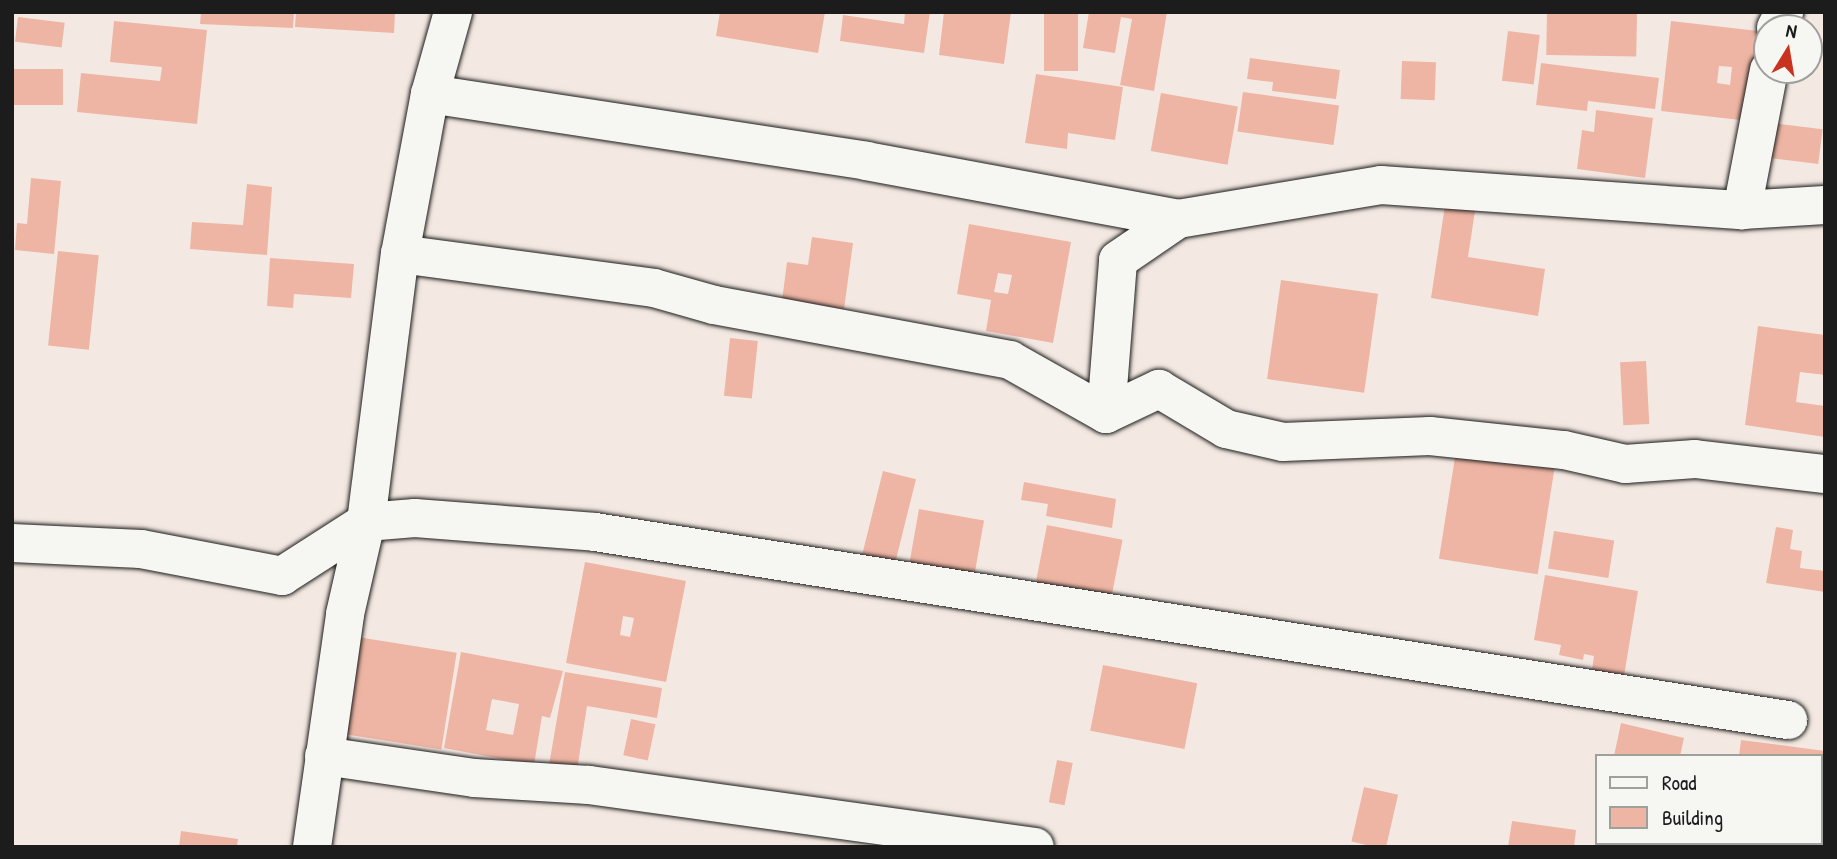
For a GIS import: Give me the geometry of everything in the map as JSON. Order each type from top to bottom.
[{"type":"street","points":[[312,847],[345,614],[366,522],[400,254],[429,94],[453,12]]},
{"type":"street","points":[[1742,210],[1766,84]]},
{"type":"street","points":[[429,94],[866,161],[1178,219],[1381,185],[1742,210],[1825,205]]},
{"type":"street","points":[[1106,414],[1118,260],[1178,219]]},
{"type":"street","points":[[400,254],[654,288],[714,305],[1010,360],[1106,414]]},
{"type":"street","points":[[1106,414],[1159,389],[1226,429],[1283,442],[1430,436],[1564,450],[1625,464],[1695,458],[1825,474]]},
{"type":"street","points":[[12,543],[141,549],[282,576],[366,522],[415,518],[596,532],[1788,720]]},
{"type":"street","points":[[324,756],[474,778],[590,785],[1035,847]]},
{"type":"building","points":[[201,12],[294,12],[293,28],[200,24]]},
{"type":"building","points":[[296,12],[395,12],[394,33],[295,27]]},
{"type":"building","points":[[720,12],[825,12],[818,53],[716,36]]},
{"type":"building","points":[[905,12],[930,12],[924,53],[840,41],[843,15],[904,24]]},
{"type":"building","points":[[944,12],[1011,12],[1004,64],[939,55]]},
{"type":"building","points":[[1044,12],[1078,12],[1078,71],[1044,71]]},
{"type":"building","points":[[1089,12],[1167,12],[1154,91],[1120,85],[1132,19],[1121,17],[1115,53],[1083,48]]},
{"type":"building","points":[[1547,12],[1637,14],[1636,57],[1546,55]]},
{"type":"building","points":[[18,17],[65,23],[62,48],[15,42]]},
{"type":"building","points":[[114,21],[207,30],[197,124],[77,112],[81,73],[160,81],[162,67],[110,62]]},
{"type":"building","points":[[1671,21],[1753,30],[1753,84],[1762,84],[1758,122],[1661,111]],"holes":[[[1719,66],[1732,67],[1730,85],[1717,83]]]},
{"type":"building","points":[[1508,31],[1540,35],[1534,85],[1502,81]]},
{"type":"building","points":[[1250,58],[1340,70],[1336,99],[1272,91],[1273,82],[1247,79]]},
{"type":"building","points":[[1402,61],[1436,62],[1435,100],[1401,99]]},
{"type":"building","points":[[1541,63],[1659,78],[1655,109],[1588,101],[1587,111],[1536,105]]},
{"type":"building","points":[[12,69],[63,69],[63,105],[12,105]]},
{"type":"building","points":[[1036,74],[1123,87],[1115,140],[1068,133],[1067,149],[1025,143]]},
{"type":"building","points":[[1243,92],[1339,105],[1333,145],[1237,132]]},
{"type":"building","points":[[1161,93],[1238,107],[1228,165],[1151,151]]},
{"type":"building","points":[[1596,110],[1653,118],[1645,178],[1577,169],[1582,130],[1594,132]]},
{"type":"building","points":[[1763,122],[1823,129],[1818,164],[1759,157]]},
{"type":"building","points":[[31,178],[61,181],[54,254],[15,250],[17,223],[27,224]]},
{"type":"building","points":[[247,184],[272,187],[267,255],[190,249],[192,222],[243,225]]},
{"type":"building","points":[[1446,199],[1476,204],[1468,257],[1545,269],[1538,316],[1431,298]]},
{"type":"building","points":[[969,224],[1071,242],[1053,343],[986,331],[991,300],[957,294]],"holes":[[[998,273],[1012,275],[1008,294],[994,292]]]},
{"type":"building","points":[[812,237],[853,243],[844,309],[782,301],[787,262],[808,265]]},
{"type":"building","points":[[58,251],[99,255],[89,350],[48,345]]},
{"type":"building","points":[[270,258],[354,264],[351,298],[294,294],[293,308],[267,306]]},
{"type":"building","points":[[1281,280],[1378,294],[1364,393],[1267,379]]},
{"type":"building","points":[[1758,326],[1825,335],[1825,375],[1800,372],[1796,402],[1825,406],[1825,437],[1745,425]]},
{"type":"building","points":[[730,338],[758,341],[752,399],[724,396]]},
{"type":"building","points":[[1646,361],[1649,424],[1623,425],[1620,362]]},
{"type":"building","points":[[1456,451],[1555,467],[1538,574],[1439,559]]},
{"type":"building","points":[[883,471],[916,479],[895,564],[862,555]]},
{"type":"building","points":[[1024,482],[1116,499],[1112,528],[1046,516],[1048,504],[1021,500]]},
{"type":"building","points":[[919,509],[984,520],[973,582],[908,570]]},
{"type":"building","points":[[1047,525],[1123,540],[1110,606],[1034,592]]},
{"type":"building","points":[[1776,527],[1793,530],[1790,549],[1802,551],[1800,568],[1825,571],[1825,592],[1766,583]]},
{"type":"building","points":[[1554,531],[1614,541],[1608,578],[1548,569]]},
{"type":"building","points":[[585,562],[686,581],[666,682],[566,663]],"holes":[[[623,616],[634,618],[630,637],[620,635]]]},
{"type":"building","points":[[1545,575],[1638,591],[1624,676],[1592,670],[1594,656],[1584,654],[1583,660],[1559,655],[1561,645],[1534,640]]},
{"type":"building","points":[[351,636],[457,653],[441,750],[336,733]]},
{"type":"building","points":[[461,652],[563,671],[550,718],[542,716],[534,765],[444,748]],"holes":[[[492,699],[519,704],[513,735],[486,730]]]},
{"type":"building","points":[[1103,665],[1197,683],[1184,749],[1090,731]]},
{"type":"building","points":[[565,672],[662,688],[657,718],[587,706],[577,770],[549,765]]},
{"type":"building","points":[[631,719],[655,724],[648,760],[623,755]]},
{"type":"building","points":[[1621,723],[1684,738],[1680,754],[1614,754]]},
{"type":"building","points":[[1741,740],[1825,751],[1825,847],[1713,845],[1823,845],[1823,754],[1739,754]]},
{"type":"building","points":[[1057,760],[1073,763],[1065,805],[1049,802]]},
{"type":"building","points":[[1364,787],[1398,795],[1386,847],[1351,842]]},
{"type":"building","points":[[1512,821],[1576,830],[1574,847],[1508,847]]},
{"type":"building","points":[[181,831],[238,839],[237,847],[179,847]]}]
